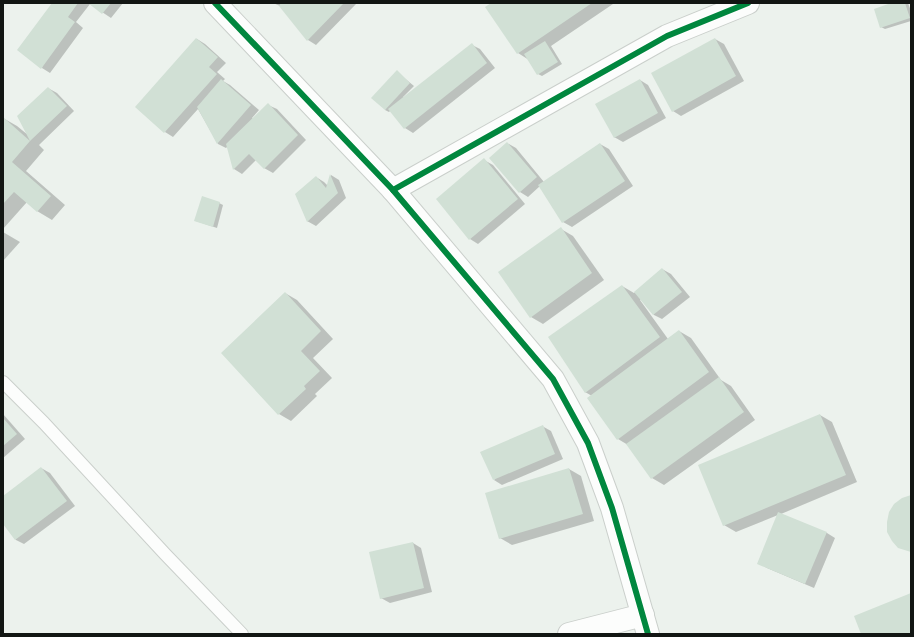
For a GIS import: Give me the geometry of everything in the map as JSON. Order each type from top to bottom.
[{"type":"street","points":[[215,3],[393,190],[553,379],[588,443],[612,508],[646,625],[569,634]]},
{"type":"street","points":[[393,190],[667,36],[748,3]]},
{"type":"lane","points":[[3,382],[44,423],[165,554],[242,634]]},
{"type":"building","points":[[52,3],[78,3],[68,17],[75,22],[41,69],[17,50]]},
{"type":"building","points":[[88,3],[111,3],[102,14]]},
{"type":"building","points":[[281,3],[344,3],[307,41],[279,6]]},
{"type":"building","points":[[491,3],[592,3],[517,54],[485,7]]},
{"type":"building","points":[[891,3],[905,3],[910,18],[880,28],[874,9]]},
{"type":"building","points":[[196,38],[218,57],[209,67],[217,74],[164,133],[135,107]]},
{"type":"building","points":[[715,38],[736,76],[672,112],[651,73]]},
{"type":"building","points":[[545,41],[558,62],[537,75],[524,54]]},
{"type":"building","points":[[472,43],[487,63],[404,129],[388,109]]},
{"type":"building","points":[[397,70],[410,83],[385,110],[371,98]]},
{"type":"building","points":[[221,79],[251,105],[217,144],[197,107]]},
{"type":"building","points":[[640,79],[658,113],[614,138],[595,104]]},
{"type":"building","points":[[48,87],[67,106],[30,141],[17,116]]},
{"type":"building","points":[[268,103],[298,135],[264,169],[249,154],[233,170],[226,144]]},
{"type":"building","points":[[3,117],[30,141],[12,162],[51,196],[37,212],[14,192],[3,204]]},
{"type":"building","points":[[507,142],[537,177],[519,193],[489,158]]},
{"type":"building","points":[[600,143],[625,181],[562,223],[538,185]]},
{"type":"building","points":[[484,158],[518,199],[469,240],[436,199]]},
{"type":"building","points":[[330,174],[338,193],[307,222],[295,194],[316,176],[326,188]]},
{"type":"building","points":[[202,196],[220,202],[213,227],[194,221]]},
{"type":"building","points":[[561,227],[592,273],[530,318],[498,272]]},
{"type":"building","points":[[662,268],[682,292],[653,315],[634,292]]},
{"type":"building","points":[[622,285],[660,337],[585,393],[548,337]]},
{"type":"building","points":[[285,292],[321,331],[301,351],[320,371],[304,386],[306,389],[278,415],[221,353]]},
{"type":"building","points":[[679,330],[709,372],[617,440],[587,398]]},
{"type":"building","points":[[719,377],[744,412],[651,479],[626,444]]},
{"type":"building","points":[[820,414],[846,475],[723,526],[698,465]]},
{"type":"building","points":[[3,418],[17,434],[3,446]]},
{"type":"building","points":[[543,425],[555,454],[493,480],[480,452]]},
{"type":"building","points":[[41,467],[67,501],[15,540],[3,524],[3,496]]},
{"type":"building","points":[[569,468],[583,514],[499,539],[485,493]]},
{"type":"building","points":[[911,495],[911,552],[898,548],[892,541],[887,532],[887,522],[889,512],[894,504],[902,498]]},
{"type":"building","points":[[778,512],[827,532],[805,584],[757,564]]},
{"type":"building","points":[[413,542],[424,588],[380,599],[369,552]]},
{"type":"building","points":[[911,593],[911,634],[861,634],[854,616]]},
{"type":"cycle path","points":[[215,3],[393,190],[553,379],[588,443],[612,508],[648,634]]},
{"type":"cycle path","points":[[393,190],[667,36],[748,3]]}]
